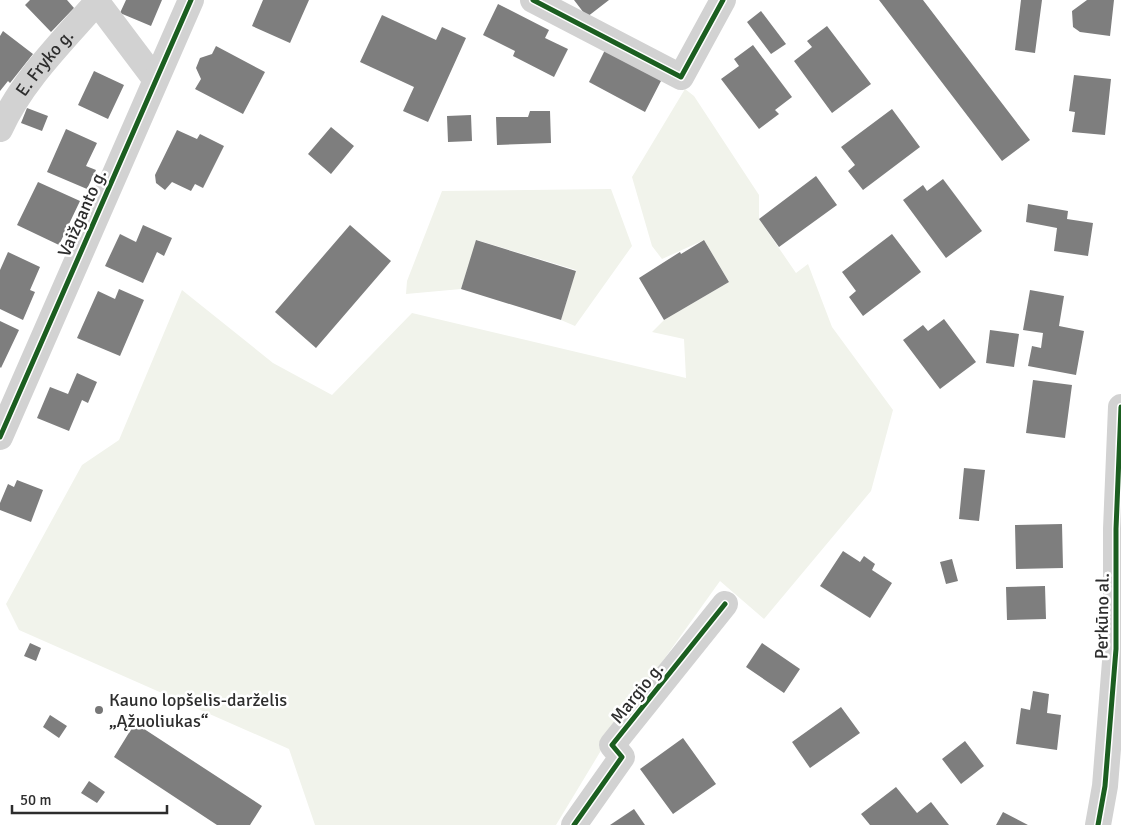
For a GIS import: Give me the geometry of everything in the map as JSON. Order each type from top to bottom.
[{"type":"street","name":"Vaižganto g.","points":[[0,437],[191,0]]},
{"type":"street","points":[[533,0],[681,77],[723,0]]},
{"type":"street","name":"E. Fryko g.","points":[[0,129],[11,106],[32,77],[97,2],[155,79]]},
{"type":"street","name":"Perkūno al.","points":[[1098,825],[1106,768],[1116,648],[1121,407]]},
{"type":"street","name":"Margio g.","points":[[574,825],[622,757],[612,745],[725,604]]},
{"type":"shaded area","points":[[685,89],[694,96],[759,195],[759,219],[796,273],[808,264],[832,327],[893,410],[871,491],[764,619],[720,581],[614,729],[556,825],[315,825],[289,749],[19,630],[6,604],[82,465],[119,440],[182,290],[273,363],[332,395],[412,313],[686,378],[684,339],[652,332],[664,320],[729,282],[704,240],[662,259],[652,246],[632,177]]},
{"type":"shaded area","points":[[611,189],[632,246],[575,326],[561,320],[576,270],[477,240],[461,289],[406,294],[407,281],[442,191]]},
{"type":"building","points":[[30,0],[67,0],[74,8],[51,32],[25,5]]},
{"type":"building","points":[[126,0],[162,0],[151,26],[120,13]]},
{"type":"building","points":[[263,0],[309,0],[290,43],[252,26]]},
{"type":"building","points":[[574,0],[609,0],[587,17]]},
{"type":"building","points":[[879,0],[923,0],[1030,140],[1002,161]]},
{"type":"building","points":[[1021,0],[1042,0],[1035,53],[1015,50]]},
{"type":"building","points":[[1087,0],[1114,0],[1110,36],[1080,32],[1073,27],[1072,11]]},
{"type":"building","points":[[498,4],[549,30],[545,38],[568,49],[554,77],[513,56],[515,51],[483,35]]},
{"type":"building","points":[[761,11],[786,44],[771,54],[747,22]]},
{"type":"building","points":[[382,15],[436,40],[442,27],[466,38],[428,122],[403,111],[414,87],[360,62]]},
{"type":"building","points":[[827,26],[871,84],[832,113],[794,61],[812,47],[807,41]]},
{"type":"building","points":[[3,31],[33,54],[10,83],[8,81],[0,91],[0,36]]},
{"type":"building","points":[[753,45],[792,97],[775,110],[779,114],[759,129],[721,79],[739,66],[734,59]]},
{"type":"building","points":[[216,46],[265,72],[243,114],[195,89],[201,79],[196,68],[200,58],[212,54]]},
{"type":"building","points":[[605,50],[662,79],[645,112],[589,82]]},
{"type":"building","points":[[94,71],[124,85],[108,119],[78,105]]},
{"type":"building","points":[[1074,75],[1111,79],[1105,135],[1072,132],[1075,112],[1069,111]]},
{"type":"building","points":[[27,108],[48,116],[42,131],[21,123]]},
{"type":"building","points":[[892,109],[920,147],[863,190],[848,171],[855,165],[841,147]]},
{"type":"building","points":[[530,111],[550,111],[551,143],[497,145],[496,117],[528,117]]},
{"type":"building","points":[[471,115],[472,141],[448,142],[447,116]]},
{"type":"building","points":[[331,127],[354,146],[331,174],[308,154]]},
{"type":"building","points":[[66,129],[97,143],[86,166],[96,170],[87,189],[47,172]]},
{"type":"building","points":[[177,130],[197,139],[200,134],[224,146],[203,188],[195,184],[191,191],[172,182],[165,190],[156,183],[155,175]]},
{"type":"building","points":[[816,176],[837,205],[779,247],[759,219]]},
{"type":"building","points":[[943,179],[982,231],[946,258],[903,200],[923,185],[927,191]]},
{"type":"building","points":[[38,182],[80,201],[59,245],[17,225]]},
{"type":"building","points":[[1028,204],[1068,211],[1067,219],[1093,223],[1088,256],[1054,251],[1057,228],[1026,222]]},
{"type":"building","points":[[143,225],[172,238],[164,256],[157,252],[143,283],[105,266],[120,234],[136,242]]},
{"type":"building","points":[[350,225],[391,261],[316,348],[275,312]]},
{"type":"building","points":[[892,234],[921,272],[863,316],[849,297],[856,291],[842,272]]},
{"type":"building","points":[[476,240],[576,271],[561,320],[461,289]]},
{"type":"building","points":[[704,240],[729,282],[664,320],[639,278],[680,252],[681,254]]},
{"type":"building","points":[[8,252],[40,267],[30,290],[35,292],[23,320],[0,309],[0,270]]},
{"type":"building","points":[[119,289],[144,300],[120,356],[77,338],[98,291],[115,299]]},
{"type":"building","points":[[1030,290],[1064,296],[1059,326],[1084,331],[1076,375],[1028,366],[1032,346],[1041,348],[1043,333],[1023,330]]},
{"type":"building","points":[[944,319],[976,362],[940,389],[903,340],[923,325],[928,331]]},
{"type":"building","points":[[0,321],[19,330],[1,368],[0,367]]},
{"type":"building","points":[[990,330],[1019,334],[1014,367],[986,363]]},
{"type":"building","points":[[77,373],[97,382],[88,403],[82,400],[69,431],[37,418],[50,387],[68,394]]},
{"type":"building","points":[[1033,380],[1072,385],[1065,438],[1026,433]]},
{"type":"building","points":[[964,468],[985,470],[979,521],[959,519]]},
{"type":"building","points":[[17,480],[43,490],[31,522],[0,510],[0,503],[8,484],[14,487]]},
{"type":"building","points":[[1062,524],[1063,568],[1016,569],[1015,525]]},
{"type":"building","points":[[843,551],[860,562],[864,556],[875,564],[872,570],[892,583],[870,618],[820,586]]},
{"type":"building","points":[[952,559],[958,581],[946,584],[940,562]]},
{"type":"building","points":[[1045,586],[1046,619],[1007,620],[1006,587]]},
{"type":"building","points":[[30,643],[41,648],[36,661],[24,656]]},
{"type":"building","points":[[762,643],[800,669],[784,693],[746,667]]},
{"type":"building","points":[[1033,691],[1049,694],[1047,713],[1061,715],[1057,750],[1016,744],[1021,708],[1030,710]]},
{"type":"building","points":[[841,707],[860,733],[810,768],[792,742]]},
{"type":"building","points":[[50,715],[67,726],[59,738],[43,727]]},
{"type":"building","points":[[135,723],[262,806],[250,825],[217,825],[114,757]]},
{"type":"building","points":[[683,738],[716,784],[673,814],[640,769]]},
{"type":"building","points":[[965,741],[984,766],[961,784],[942,759]]},
{"type":"building","points":[[89,781],[105,792],[97,803],[81,793]]},
{"type":"building","points":[[896,787],[917,813],[931,802],[949,825],[870,825],[861,814]]},
{"type":"building","points":[[634,809],[645,825],[610,825]]},
{"type":"building","points":[[1003,812],[1028,825],[996,825]]},
{"type":"cycle path","points":[[0,437],[191,0]]},
{"type":"cycle path","points":[[533,0],[681,77],[723,0]]},
{"type":"cycle path","points":[[1098,825],[1105,786],[1116,649],[1116,529],[1121,407]]},
{"type":"cycle path","points":[[574,825],[622,757],[612,745],[725,604]]},
{"type":"place","name":"Kauno lopšelis-darželis „Ąžuoliukas“","points":[[99,710]]}]
